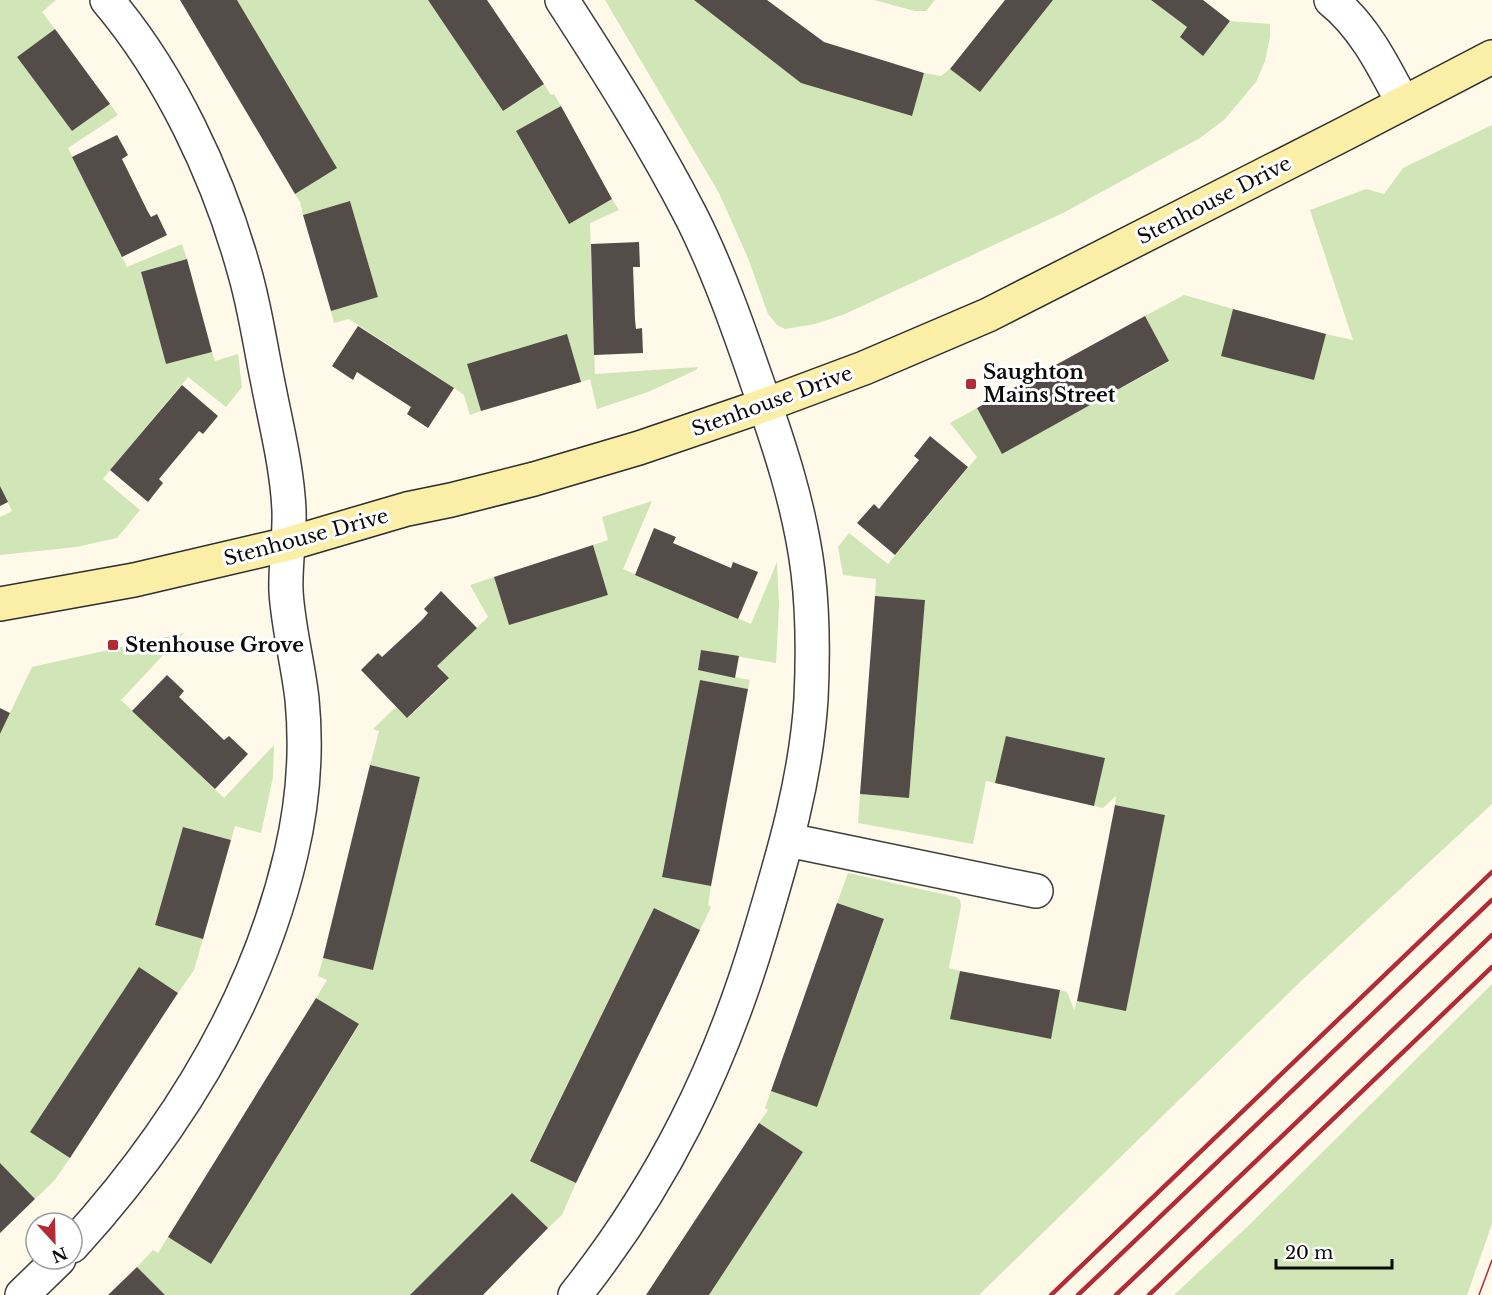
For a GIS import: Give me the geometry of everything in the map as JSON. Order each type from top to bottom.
[{"type":"street","points":[[84,1233],[111,1204],[146,1159],[209,1061],[236,1008],[257,959],[291,855],[300,809],[304,757],[302,700],[286,592],[289,513],[286,475],[255,312],[233,232],[220,195],[172,96],[142,45],[107,0]]},
{"type":"street","points":[[562,0],[628,103],[693,221],[726,300],[789,477],[808,573],[812,642],[811,701],[803,774],[788,840],[742,992],[705,1085],[663,1167],[616,1241],[575,1295]]},
{"type":"street","points":[[1331,0],[1344,10],[1377,56],[1403,103]]},
{"type":"street","name":"Stenhouse Drive","points":[[0,604],[134,580],[288,544],[407,509],[451,500],[628,451],[765,405],[864,368],[988,315],[1492,57]]},
{"type":"street","points":[[788,840],[1036,891]]},
{"type":"street","points":[[22,1295],[47,1271]]},
{"type":"green space","points":[[0,0],[56,0],[42,12],[55,29],[17,57],[72,131],[110,104],[118,115],[68,148],[127,267],[182,244],[187,259],[141,273],[166,364],[212,352],[215,361],[238,354],[242,387],[226,407],[188,377],[110,470],[103,479],[140,510],[117,538],[76,547],[0,555],[0,517],[12,511],[0,486]]},
{"type":"green space","points":[[237,0],[428,0],[503,111],[544,84],[561,106],[516,131],[568,223],[612,199],[619,210],[590,223],[595,374],[698,367],[696,370],[648,392],[597,409],[590,379],[581,382],[467,364],[481,411],[470,415],[464,395],[454,388],[349,319],[334,323],[331,311],[378,297],[350,201],[303,215],[300,202],[295,194],[337,168]]},
{"type":"green space","points":[[605,0],[694,0],[801,83],[911,116],[924,73],[941,76],[950,69],[980,92],[1053,0],[1151,0],[1187,27],[1180,37],[1203,55],[1230,21],[1270,24],[1270,37],[1265,61],[1256,82],[1225,119],[1200,138],[1063,213],[845,314],[815,324],[785,329],[777,325],[768,314],[748,258],[719,193]]},
{"type":"green space","points":[[874,0],[935,0],[926,11],[915,11]]},
{"type":"green space","points":[[1492,125],[1492,804],[1301,981],[979,1295],[709,1295],[803,1152],[759,1123],[768,1110],[765,1108],[771,1091],[817,1106],[884,920],[837,903],[848,873],[956,897],[960,900],[961,906],[949,968],[960,971],[951,1019],[1050,1039],[1060,990],[1067,992],[1074,1010],[1077,1001],[1126,1010],[1165,815],[1115,805],[1116,796],[1103,808],[1094,806],[1105,758],[1007,736],[995,783],[986,781],[973,844],[858,823],[860,794],[909,798],[925,600],[875,596],[876,579],[843,575],[838,547],[849,533],[888,564],[977,457],[950,423],[977,408],[1002,453],[1169,362],[1145,316],[1184,295],[1233,309],[1221,356],[1314,380],[1326,334],[1353,340],[1310,210],[1366,189],[1384,194],[1403,168]]},
{"type":"green space","points":[[652,501],[623,569],[751,624],[777,562],[779,605],[776,663],[701,650],[698,670],[750,680],[748,689],[700,680],[662,876],[711,886],[708,905],[711,907],[700,930],[654,908],[530,1160],[576,1183],[562,1215],[548,1228],[511,1193],[410,1295],[165,1295],[137,1267],[153,1250],[158,1253],[168,1237],[211,1264],[359,1025],[316,998],[327,980],[318,976],[323,958],[373,969],[420,777],[370,765],[379,731],[373,729],[396,707],[408,718],[449,679],[437,666],[488,617],[470,585],[494,577],[509,625],[608,595],[593,545],[608,540],[602,517]]},
{"type":"green space","points":[[184,633],[121,700],[224,798],[274,745],[273,777],[261,833],[235,826],[231,840],[183,827],[155,924],[203,939],[194,970],[178,993],[139,967],[31,1132],[70,1158],[54,1181],[35,1199],[0,1164],[0,734],[32,667]]},
{"type":"green space","points":[[1492,984],[1492,1224],[1467,1295],[1174,1295],[1247,1227]]},
{"type":"building","points":[[180,0],[237,0],[337,168],[295,194]]},
{"type":"building","points":[[428,0],[487,0],[544,84],[503,111]]},
{"type":"building","points":[[694,0],[767,0],[824,42],[924,73],[912,116],[801,83]]},
{"type":"building","points":[[1005,0],[1053,0],[980,92],[950,69]]},
{"type":"building","points":[[1151,0],[1203,0],[1230,21],[1203,56],[1180,37],[1187,27]]},
{"type":"building","points":[[55,29],[110,104],[72,131],[17,57]]},
{"type":"building","points":[[561,106],[612,199],[569,224],[516,131]]},
{"type":"building","points":[[117,135],[128,155],[122,159],[147,210],[151,217],[157,214],[167,235],[122,257],[72,157]]},
{"type":"building","points":[[350,201],[378,297],[331,311],[303,215]]},
{"type":"building","points":[[639,242],[640,267],[633,267],[636,329],[642,328],[643,353],[594,355],[591,244]]},
{"type":"building","points":[[187,259],[212,352],[166,364],[141,272]]},
{"type":"building","points":[[1233,309],[1326,334],[1314,380],[1221,356]]},
{"type":"building","points":[[1145,316],[1169,361],[1002,454],[977,408]]},
{"type":"building","points":[[358,326],[454,388],[428,428],[407,414],[411,407],[357,372],[353,380],[332,366]]},
{"type":"building","points":[[567,334],[581,382],[481,411],[467,364]]},
{"type":"building","points":[[182,385],[218,416],[203,434],[199,431],[159,479],[163,483],[148,502],[110,470]]},
{"type":"building","points":[[930,436],[968,467],[895,555],[857,523],[874,504],[879,509],[919,460],[914,456]]},
{"type":"building","points":[[0,486],[8,502],[0,506]]},
{"type":"building","points":[[654,528],[676,537],[673,543],[731,568],[733,562],[758,572],[738,619],[635,575]]},
{"type":"building","points":[[593,545],[608,595],[509,625],[494,577]]},
{"type":"building","points":[[441,591],[477,628],[437,666],[449,678],[407,718],[361,670],[378,653],[382,657],[422,620],[428,613],[424,609]]},
{"type":"building","points":[[875,596],[925,600],[909,798],[860,794]]},
{"type":"building","points":[[701,650],[739,656],[735,678],[698,670]]},
{"type":"building","points":[[167,675],[184,691],[179,697],[224,740],[229,736],[248,754],[215,789],[132,711]]},
{"type":"building","points":[[700,680],[748,689],[711,886],[662,877]]},
{"type":"building","points":[[0,708],[10,713],[0,734]]},
{"type":"building","points":[[1006,736],[1105,758],[1094,806],[995,783]]},
{"type":"building","points":[[370,765],[420,777],[373,970],[323,958]]},
{"type":"building","points":[[1115,805],[1165,815],[1126,1011],[1077,1001]]},
{"type":"building","points":[[183,827],[231,840],[203,939],[155,925]]},
{"type":"building","points":[[837,903],[884,919],[817,1107],[771,1091]]},
{"type":"building","points":[[654,908],[700,930],[576,1183],[530,1161]]},
{"type":"building","points":[[139,967],[178,993],[70,1158],[30,1132]]},
{"type":"building","points":[[960,971],[1060,990],[1051,1039],[950,1019]]},
{"type":"building","points":[[316,998],[359,1024],[211,1264],[168,1237]]},
{"type":"building","points":[[759,1123],[803,1152],[709,1295],[646,1295]]},
{"type":"building","points":[[0,1163],[35,1199],[0,1233]]},
{"type":"building","points":[[512,1193],[548,1228],[483,1295],[410,1295]]},
{"type":"building","points":[[137,1267],[165,1295],[108,1295]]},
{"type":"tram line","points":[[1479,1295],[1492,1260]]},
{"type":"railway","points":[[1051,1295],[1492,872]]},
{"type":"railway","points":[[1078,1295],[1492,900]]},
{"type":"railway","points":[[1116,1295],[1492,935]]},
{"type":"railway","points":[[1149,1295],[1492,967]]},
{"type":"place","name":"Saughton Mains Street","points":[[971,384]]},
{"type":"place","name":"Stenhouse Grove","points":[[113,645]]}]
